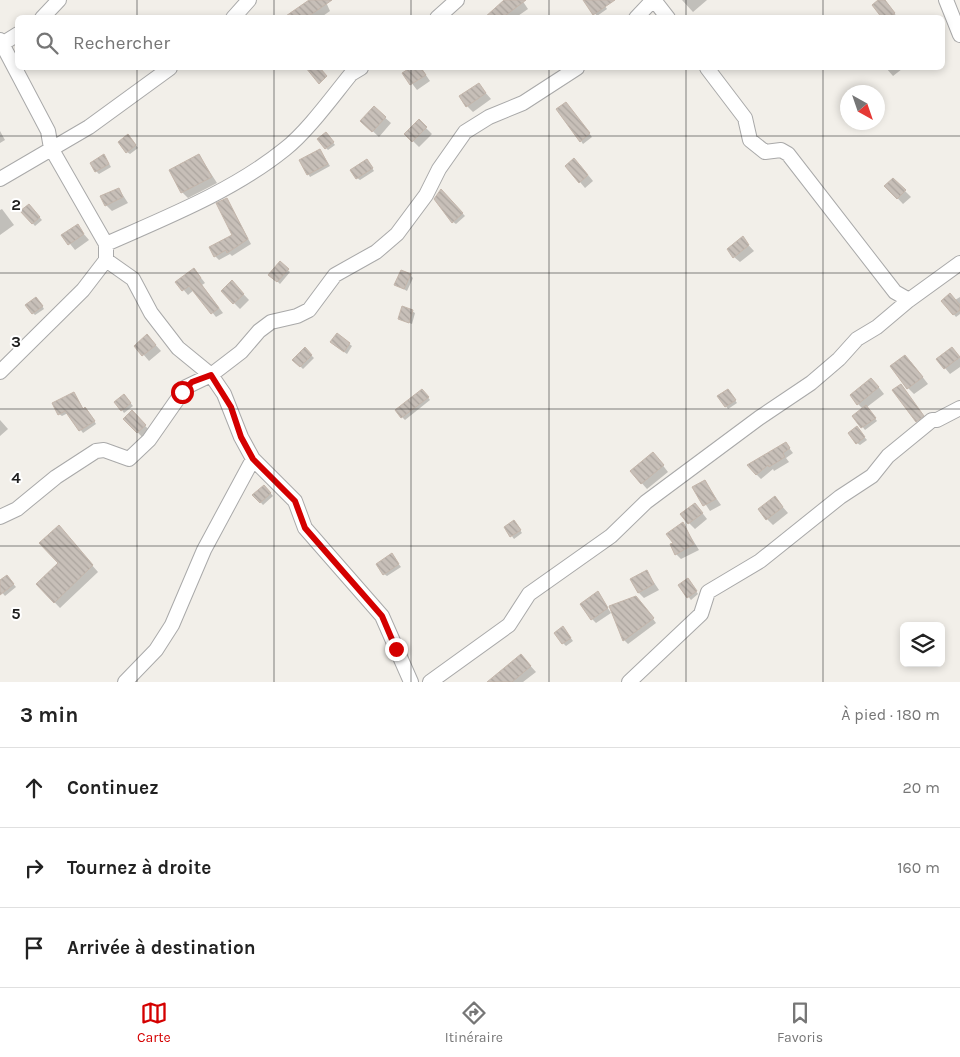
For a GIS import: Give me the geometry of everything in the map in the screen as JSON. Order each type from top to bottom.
[{"type":"street","points":[[45,15],[58,0]]},
{"type":"street","points":[[235,15],[249,0]]},
{"type":"street","points":[[440,15],[457,0]]},
{"type":"street","points":[[639,15],[653,0],[666,15]]},
{"type":"street","points":[[946,0],[960,35]]},
{"type":"street","points":[[15,35],[1,42],[15,69]]},
{"type":"street","points":[[0,372],[83,290],[106,260],[106,244],[50,148],[48,131],[16,70]]},
{"type":"street","points":[[0,180],[50,148],[89,127],[167,70]]},
{"type":"street","points":[[106,244],[182,210],[236,182],[286,149],[351,74],[358,70]]},
{"type":"street","points":[[0,517],[17,509],[56,476],[96,451],[104,450],[129,458],[133,457],[149,440],[186,387],[211,375],[248,346],[258,331],[271,322],[297,316],[309,310],[335,275],[376,252],[397,234],[426,195],[440,169],[465,132],[488,118],[522,103],[574,70]]},
{"type":"street","points":[[709,70],[746,118],[750,140],[765,152],[781,150],[788,154],[896,292],[909,300]]},
{"type":"street","points":[[106,260],[132,279],[151,313],[178,348],[211,375],[231,407],[241,437],[253,459],[295,501],[305,528],[382,616],[411,682]]},
{"type":"street","points":[[430,682],[509,625],[529,594],[611,536],[646,502],[759,418],[811,383],[839,360],[857,340],[877,327],[909,300],[960,263]]},
{"type":"street","points":[[629,682],[701,614],[708,592],[760,561],[840,497],[872,476],[888,456],[932,420],[937,420],[960,408]]},
{"type":"street","points":[[125,682],[137,667],[156,650],[172,625],[204,550],[253,459]]},
{"type":"building","points":[[309,0],[332,0],[310,15],[287,15]]},
{"type":"building","points":[[504,0],[526,0],[506,15],[487,15]]},
{"type":"building","points":[[583,0],[615,0],[593,15]]},
{"type":"building","points":[[878,0],[885,0],[895,13],[893,15],[880,15],[872,5]]},
{"type":"building","points":[[308,70],[322,70],[327,76],[319,84]]},
{"type":"building","points":[[407,70],[422,70],[426,75],[410,85],[402,73]]},
{"type":"building","points":[[479,83],[486,93],[466,107],[459,96]]},
{"type":"building","points":[[566,102],[590,133],[580,142],[556,109]]},
{"type":"building","points":[[374,106],[386,117],[372,132],[360,121]]},
{"type":"building","points":[[419,119],[427,127],[412,142],[404,134]]},
{"type":"building","points":[[326,132],[334,142],[325,149],[317,139]]},
{"type":"building","points":[[128,134],[136,145],[126,153],[118,142]]},
{"type":"building","points":[[320,149],[328,164],[307,175],[299,160]]},
{"type":"building","points":[[104,154],[109,164],[95,172],[90,163]]},
{"type":"building","points":[[199,154],[212,177],[181,193],[169,170]]},
{"type":"building","points":[[574,158],[588,175],[579,183],[565,166]]},
{"type":"building","points":[[367,159],[373,168],[356,179],[350,170]]},
{"type":"building","points":[[893,178],[906,190],[897,199],[884,186]]},
{"type":"building","points":[[119,188],[123,197],[105,206],[100,196]]},
{"type":"building","points":[[441,189],[463,213],[452,223],[434,199]]},
{"type":"building","points":[[227,198],[248,239],[227,253],[226,250],[214,257],[209,247],[232,235],[216,203]]},
{"type":"building","points":[[29,204],[40,217],[32,224],[20,211]]},
{"type":"building","points":[[78,224],[84,234],[68,245],[61,235]]},
{"type":"building","points":[[743,236],[749,245],[733,258],[727,249]]},
{"type":"building","points":[[280,261],[289,269],[277,282],[268,275]]},
{"type":"building","points":[[194,268],[201,278],[198,280],[219,308],[211,314],[189,286],[182,291],[175,282]]},
{"type":"building","points":[[401,270],[411,274],[404,289],[394,285]]},
{"type":"building","points":[[232,280],[244,294],[233,304],[221,291]]},
{"type":"building","points":[[950,293],[960,305],[960,310],[953,315],[941,301]]},
{"type":"building","points":[[36,297],[43,306],[32,314],[25,305]]},
{"type":"building","points":[[402,306],[413,310],[409,323],[398,319]]},
{"type":"building","points":[[337,333],[350,343],[344,352],[330,342]]},
{"type":"building","points":[[147,334],[156,345],[142,356],[134,346]]},
{"type":"building","points":[[305,347],[312,355],[300,367],[292,360]]},
{"type":"building","points":[[952,347],[960,357],[944,369],[936,359]]},
{"type":"building","points":[[905,355],[923,377],[907,389],[890,366]]},
{"type":"building","points":[[871,378],[879,387],[857,405],[850,395]]},
{"type":"building","points":[[901,384],[924,416],[916,422],[892,390]]},
{"type":"building","points":[[422,389],[429,397],[401,418],[395,410]]},
{"type":"building","points":[[728,389],[736,400],[725,407],[717,396]]},
{"type":"building","points":[[74,392],[83,409],[85,407],[95,421],[79,431],[65,411],[58,415],[52,403]]},
{"type":"building","points":[[124,394],[131,403],[121,411],[114,402]]},
{"type":"building","points":[[866,405],[876,418],[861,428],[852,416]]},
{"type":"building","points":[[132,410],[146,425],[137,433],[123,419]]},
{"type":"building","points":[[857,426],[865,437],[856,444],[848,433]]},
{"type":"building","points":[[786,442],[790,448],[783,453],[785,457],[769,467],[768,465],[756,475],[747,465]]},
{"type":"building","points":[[653,452],[664,465],[641,484],[630,471]]},
{"type":"building","points":[[705,480],[716,499],[703,506],[692,487]]},
{"type":"building","points":[[264,485],[271,493],[260,503],[252,495]]},
{"type":"building","points":[[775,496],[783,507],[766,520],[758,509]]},
{"type":"building","points":[[695,503],[703,513],[688,524],[680,514]]},
{"type":"building","points":[[514,520],[521,530],[510,537],[504,527]]},
{"type":"building","points":[[683,522],[694,544],[675,555],[670,544],[673,543],[666,534]]},
{"type":"building","points":[[59,525],[93,565],[54,603],[36,584],[58,563],[39,543]]},
{"type":"building","points":[[392,553],[399,564],[383,575],[376,564]]},
{"type":"building","points":[[647,570],[654,584],[638,593],[630,579]]},
{"type":"building","points":[[7,575],[14,584],[0,595],[0,580]]},
{"type":"building","points":[[688,578],[697,591],[687,598],[678,585]]},
{"type":"building","points":[[598,591],[608,608],[591,620],[580,604]]},
{"type":"building","points":[[636,596],[654,618],[623,641],[609,606]]},
{"type":"building","points":[[563,626],[571,638],[562,644],[554,633]]},
{"type":"building","points":[[521,654],[531,666],[512,682],[487,682]]},
{"type":"route","points":[[182,392],[192,382],[211,375],[231,407],[241,437],[253,459],[295,501],[305,528],[382,616],[396,649]]}]
